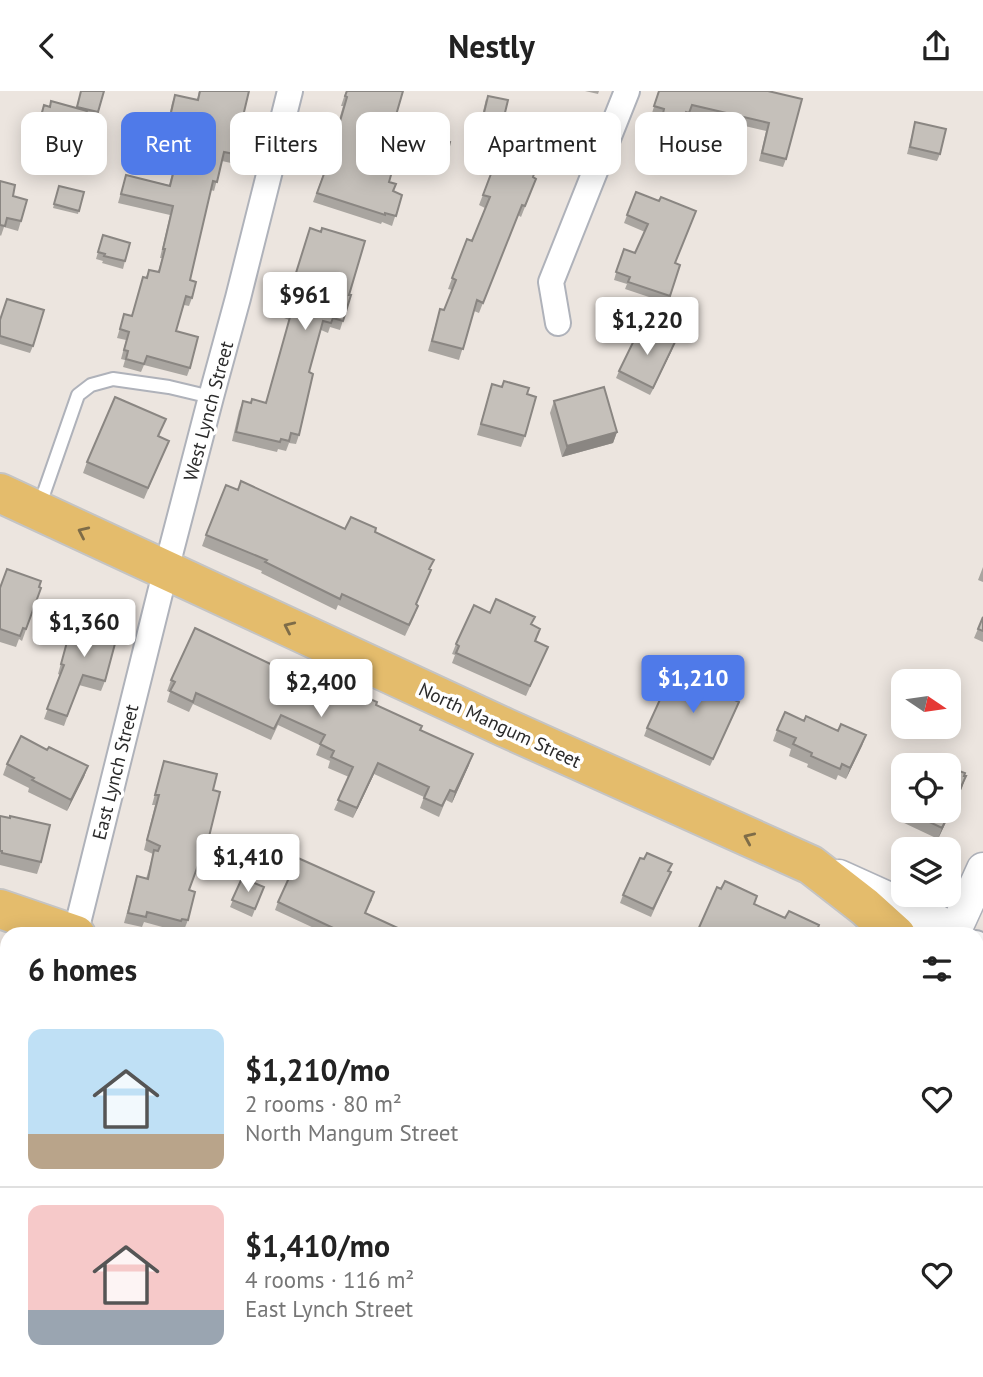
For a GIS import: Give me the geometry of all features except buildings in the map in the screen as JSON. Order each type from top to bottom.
[{"type":"main road","name":"North Mangum Street","points":[[0,493],[506,728],[811,865],[887,927]]},
{"type":"main road","points":[[0,909],[54,927]]},
{"type":"street","name":"West Lynch Street","points":[[166,569],[290,91]]},
{"type":"street","points":[[558,323],[551,282],[627,91]]},
{"type":"street","name":"East Lynch Street","points":[[77,927],[166,569]]},
{"type":"street","name":"North Mangum Street","points":[[811,865],[849,879],[946,927]]},
{"type":"street","points":[[964,927],[983,869]]},
{"type":"lane","points":[[38,510],[78,395],[91,385],[113,379],[169,387],[211,397]]}]
